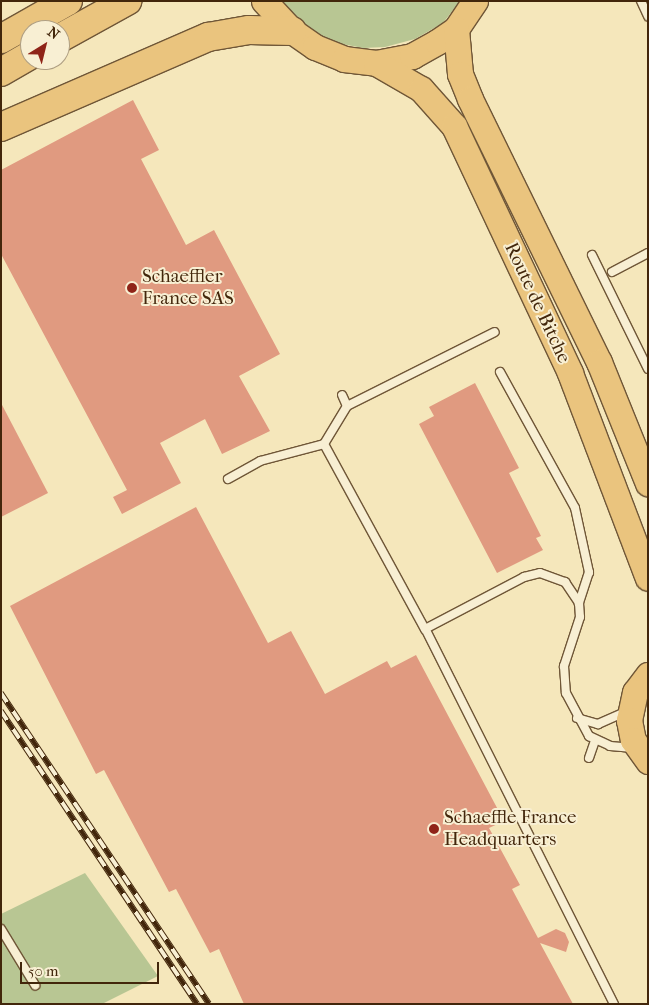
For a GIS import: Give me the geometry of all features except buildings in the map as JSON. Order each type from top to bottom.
[{"type":"highway","points":[[1,38],[68,1]]},
{"type":"highway","points":[[70,32],[127,1]]},
{"type":"highway","points":[[1,127],[208,37],[249,30],[292,31]]},
{"type":"highway","points":[[1,72],[20,60]]},
{"type":"main road","points":[[264,1],[292,31],[316,47],[344,59],[376,63],[412,56],[456,29],[474,1]]},
{"type":"main road","name":"Route de Bitche","points":[[456,29],[460,74],[470,99],[599,362],[648,482]]},
{"type":"main road","name":"Route de Bitche","points":[[376,63],[421,89],[454,126],[570,373],[648,578]]},
{"type":"main road","points":[[643,755],[630,730],[629,710],[635,692],[648,675]]},
{"type":"lane","points":[[640,1],[648,16]]},
{"type":"lane","points":[[612,272],[648,253]]},
{"type":"lane","points":[[592,255],[648,369]]},
{"type":"lane","points":[[228,479],[260,461],[324,444],[347,406],[495,332]]},
{"type":"lane","points":[[500,372],[575,508],[589,572],[578,603]]},
{"type":"lane","points":[[342,395],[347,406]]},
{"type":"lane","points":[[324,444],[425,629],[614,1004]]},
{"type":"lane","points":[[425,629],[524,577],[540,573],[565,582],[578,603],[580,617],[564,677],[577,718],[595,741],[643,755]]},
{"type":"lane","points":[[577,718],[598,724],[629,710]]},
{"type":"lane","points":[[589,758],[595,741]]},
{"type":"lane","points":[[1,929],[35,985]]},
{"type":"green space","points":[[281,1],[460,1],[443,23],[415,39],[385,47],[363,48],[332,42],[311,30]]},
{"type":"green space","points":[[85,873],[158,976],[102,1004],[1,1004],[1,914]]},
{"type":"railway","points":[[1,693],[209,1004]]},
{"type":"railway","points":[[1,711],[197,1004]]},
{"type":"place","name":"Schaeffler France SAS","points":[[132,288]]},
{"type":"place","name":"Schaeffle France Headquarters","points":[[434,829]]}]
